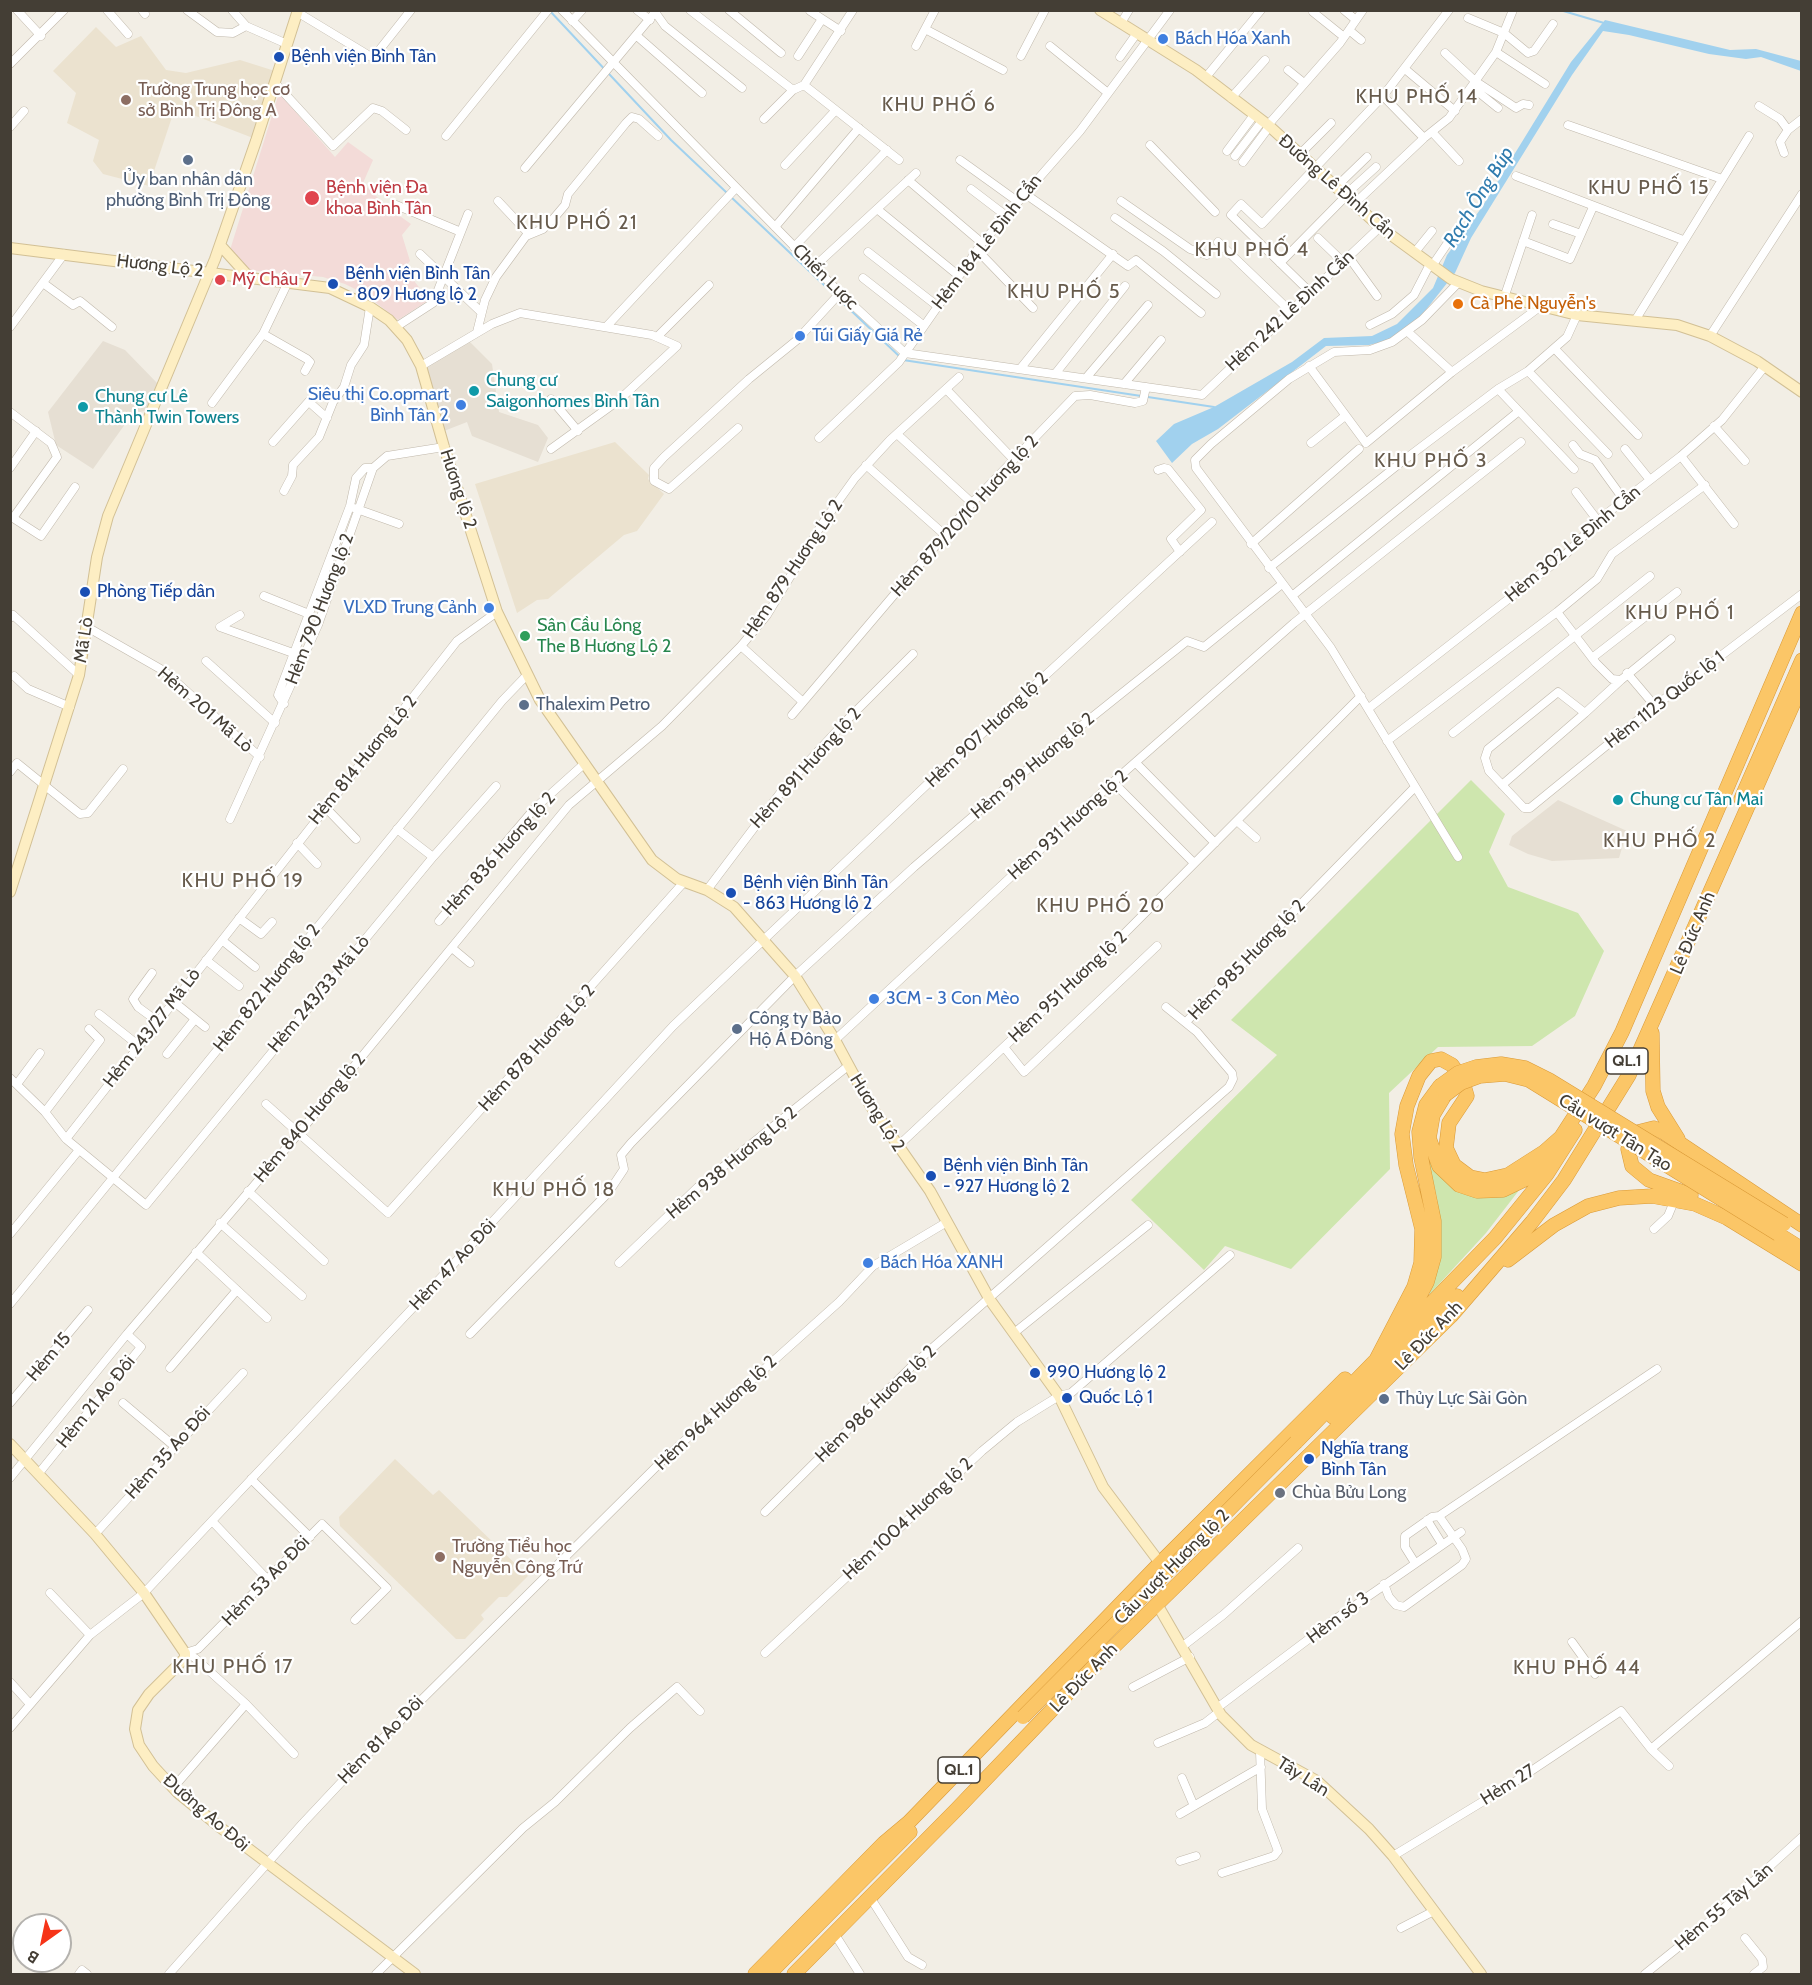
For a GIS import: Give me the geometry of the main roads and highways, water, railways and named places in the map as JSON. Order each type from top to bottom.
[{"type":"highway","name":"Lê Đức Anh","points":[[755,1974],[884,1843],[918,1812],[1160,1563],[1348,1376],[1373,1364],[1409,1297],[1421,1263],[1422,1229],[1406,1165],[1402,1127],[1413,1089],[1431,1061],[1441,1059],[1452,1065],[1467,1091],[1465,1102],[1449,1123],[1445,1135],[1446,1148],[1454,1165],[1464,1174],[1477,1179],[1492,1180],[1508,1175],[1544,1152],[1561,1137],[1625,1033],[1802,613]]},
{"type":"highway","name":"Lê Đức Anh","points":[[1349,1395],[1373,1364],[1495,1238],[1531,1195],[1564,1149],[1598,1093],[1802,634]]},
{"type":"highway","name":"Lê Đức Anh","points":[[769,1974],[945,1810],[1137,1624],[1464,1292],[1528,1216],[1561,1173],[1622,1070],[1651,1012],[1802,660]]},
{"type":"highway","name":"Lê Đức Anh","points":[[1297,1447],[1349,1395],[1488,1273],[1564,1180],[1629,1075],[1802,684]]},
{"type":"highway","points":[[1652,1027],[1653,1091],[1658,1107],[1681,1143]]},
{"type":"highway","points":[[1398,1337],[1423,1291],[1434,1257],[1434,1221],[1421,1157],[1419,1132],[1426,1105],[1458,1073],[1476,1067],[1501,1064],[1525,1068],[1549,1080],[1781,1229],[1802,1249]]},
{"type":"highway","points":[[1443,1090],[1430,1122],[1430,1144],[1443,1172],[1465,1188],[1487,1192],[1511,1187],[1564,1149]]},
{"type":"highway","points":[[1802,1225],[1681,1143],[1654,1128],[1643,1129],[1632,1139],[1628,1149],[1628,1158],[1632,1166],[1642,1175],[1694,1196],[1802,1264]]},
{"type":"highway","points":[[1465,1188],[1492,1185],[1508,1175]]},
{"type":"highway","points":[[1464,1292],[1554,1225],[1588,1206],[1636,1196],[1670,1198],[1695,1204],[1727,1218]]},
{"type":"highway","points":[[1781,1229],[1802,1235]]},
{"type":"highway","name":"Cầu vượt Hương lộ 2","points":[[1026,1720],[1297,1447]]},
{"type":"highway","points":[[1184,1539],[1180,1551],[1181,1556],[1190,1563],[1200,1560]]},
{"type":"highway","points":[[1157,1604],[1160,1563]]},
{"type":"highway","points":[[1120,1604],[1129,1603],[1136,1608],[1139,1616],[1137,1624]]},
{"type":"highway","name":"Lê Đức Anh","points":[[794,1974],[870,1897],[1026,1720]]},
{"type":"highway","name":"Lê Đức Anh","points":[[784,1974],[888,1874],[945,1810]]},
{"type":"main road","name":"Đường Lê Đình Cẩn","points":[[1100,10],[1206,77],[1300,154],[1347,200],[1380,227],[1455,281],[1504,298],[1578,315],[1605,320],[1636,320],[1677,325],[1710,336],[1765,366],[1802,392]]},
{"type":"main road","name":"Mã Lò","points":[[10,892],[79,675],[97,558],[108,516],[210,272],[298,11]]},
{"type":"main road","points":[[220,245],[249,277]]},
{"type":"main road","name":"Hương Lộ 2","points":[[10,248],[330,288],[370,307],[396,327],[407,340],[422,366]]},
{"type":"main road","name":"Hương lộ 2","points":[[422,366],[444,447],[497,612]]},
{"type":"main road","name":"Hương Lộ 2","points":[[497,612],[526,676],[652,860],[664,871],[684,882],[707,890],[734,907],[795,976],[836,1040],[848,1066],[947,1222],[990,1300],[1059,1396],[1103,1487],[1160,1563]]},
{"type":"main road","name":"Đường Ao Đôi","points":[[10,1444],[95,1534],[144,1593],[185,1653],[185,1659],[149,1694],[138,1710],[135,1729],[139,1745],[173,1788],[267,1863],[415,1974]]},
{"type":"main road","name":"Tây Lân","points":[[1157,1604],[1190,1657],[1218,1710],[1241,1736],[1260,1751],[1317,1781],[1393,1856],[1432,1912],[1480,1974]]},
{"type":"water","name":"Rạch Ông Búp","points":[[1605,20],[1730,50],[1756,49],[1801,61],[1801,71],[1761,57],[1746,59],[1709,54],[1603,31],[1572,75],[1471,238],[1455,273],[1414,325],[1394,339],[1369,345],[1326,346],[1218,429],[1192,444],[1172,463],[1156,441],[1174,424],[1214,407],[1292,362],[1324,338],[1372,336],[1397,324],[1433,288],[1447,255],[1482,207],[1571,62]]},
{"type":"waterway","points":[[549,10],[671,140],[727,193]]},
{"type":"waterway","points":[[1560,10],[1604,23]]},
{"type":"waterway","points":[[731,197],[899,356]]},
{"type":"waterway","points":[[903,360],[1214,407]]},
{"type":"place","name":"Bách Hóa Xanh","points":[[1163,39]]},
{"type":"place","name":"Bệnh viện Bình Tân","points":[[279,57]]},
{"type":"place","name":"Trường Trung học cơ sở Bình Trị Đông A","points":[[126,100]]},
{"type":"place","name":"Ủy ban nhân dân phường Bình Trị Đông","points":[[188,160]]},
{"type":"place","name":"Bệnh viện Đa khoa Bình Tân","points":[[312,198]]},
{"type":"place","name":"Mỹ Châu 7","points":[[220,280]]},
{"type":"place","name":"Bệnh viện Bình Tân - 809 Hương lộ 2","points":[[333,284]]},
{"type":"place","name":"Cà Phê Nguyễn's","points":[[1458,304]]},
{"type":"place","name":"Túi Giấy Giá Rẻ","points":[[800,336]]},
{"type":"place","name":"Chung cư Saigonhomes Bình Tân","points":[[474,391]]},
{"type":"place","name":"Siêu thị Co.opmart Bình Tân 2","points":[[461,405]]},
{"type":"place","name":"Chung cư Lê Thành Twin Towers","points":[[83,407]]},
{"type":"place","name":"Phòng Tiếp dân","points":[[85,592]]},
{"type":"place","name":"VLXD Trung Cảnh","points":[[489,608]]},
{"type":"place","name":"Sân Cầu Lông The B Hương Lộ 2","points":[[525,636]]},
{"type":"place","name":"Thalexim Petro","points":[[524,705]]},
{"type":"place","name":"Chung cư Tân Mai","points":[[1618,800]]},
{"type":"place","name":"Bệnh viện Bình Tân - 863 Hương lộ 2","points":[[731,893]]},
{"type":"place","name":"3CM - 3 Con Mèo","points":[[874,999]]},
{"type":"place","name":"Công ty Bảo Hộ Á Đông","points":[[737,1029]]},
{"type":"place","name":"Bệnh viện Bình Tân - 927 Hương lộ 2","points":[[931,1176]]},
{"type":"place","name":"Bách Hóa XANH","points":[[868,1263]]},
{"type":"place","name":"990 Hương lộ 2","points":[[1035,1373]]},
{"type":"place","name":"Quốc Lộ 1","points":[[1067,1398]]},
{"type":"place","name":"Thủy Lực Sài Gòn","points":[[1384,1399]]},
{"type":"place","name":"Nghĩa trang Bình Tân","points":[[1309,1459]]},
{"type":"place","name":"Chùa Bửu Long","points":[[1280,1493]]},
{"type":"place","name":"Trường Tiểu học Nguyễn Công Trứ","points":[[440,1557]]},
{"type":"district","name":"KHU PHỐ 14","points":[[1417,97]]},
{"type":"district","name":"KHU PHỐ 6","points":[[939,105]]},
{"type":"district","name":"KHU PHỐ 15","points":[[1649,188]]},
{"type":"district","name":"KHU PHỐ 21","points":[[577,223]]},
{"type":"district","name":"KHU PHỐ 4","points":[[1252,250]]},
{"type":"district","name":"KHU PHỐ 5","points":[[1064,292]]},
{"type":"district","name":"KHU PHỐ 3","points":[[1431,461]]},
{"type":"district","name":"KHU PHỐ 1","points":[[1680,613]]},
{"type":"district","name":"KHU PHỐ 2","points":[[1660,841]]},
{"type":"district","name":"KHU PHỐ 19","points":[[243,881]]},
{"type":"district","name":"KHU PHỐ 20","points":[[1101,906]]},
{"type":"district","name":"KHU PHỐ 18","points":[[554,1190]]},
{"type":"district","name":"KHU PHỐ 17","points":[[233,1667]]},
{"type":"district","name":"KHU PHỐ 44","points":[[1577,1668]]}]
